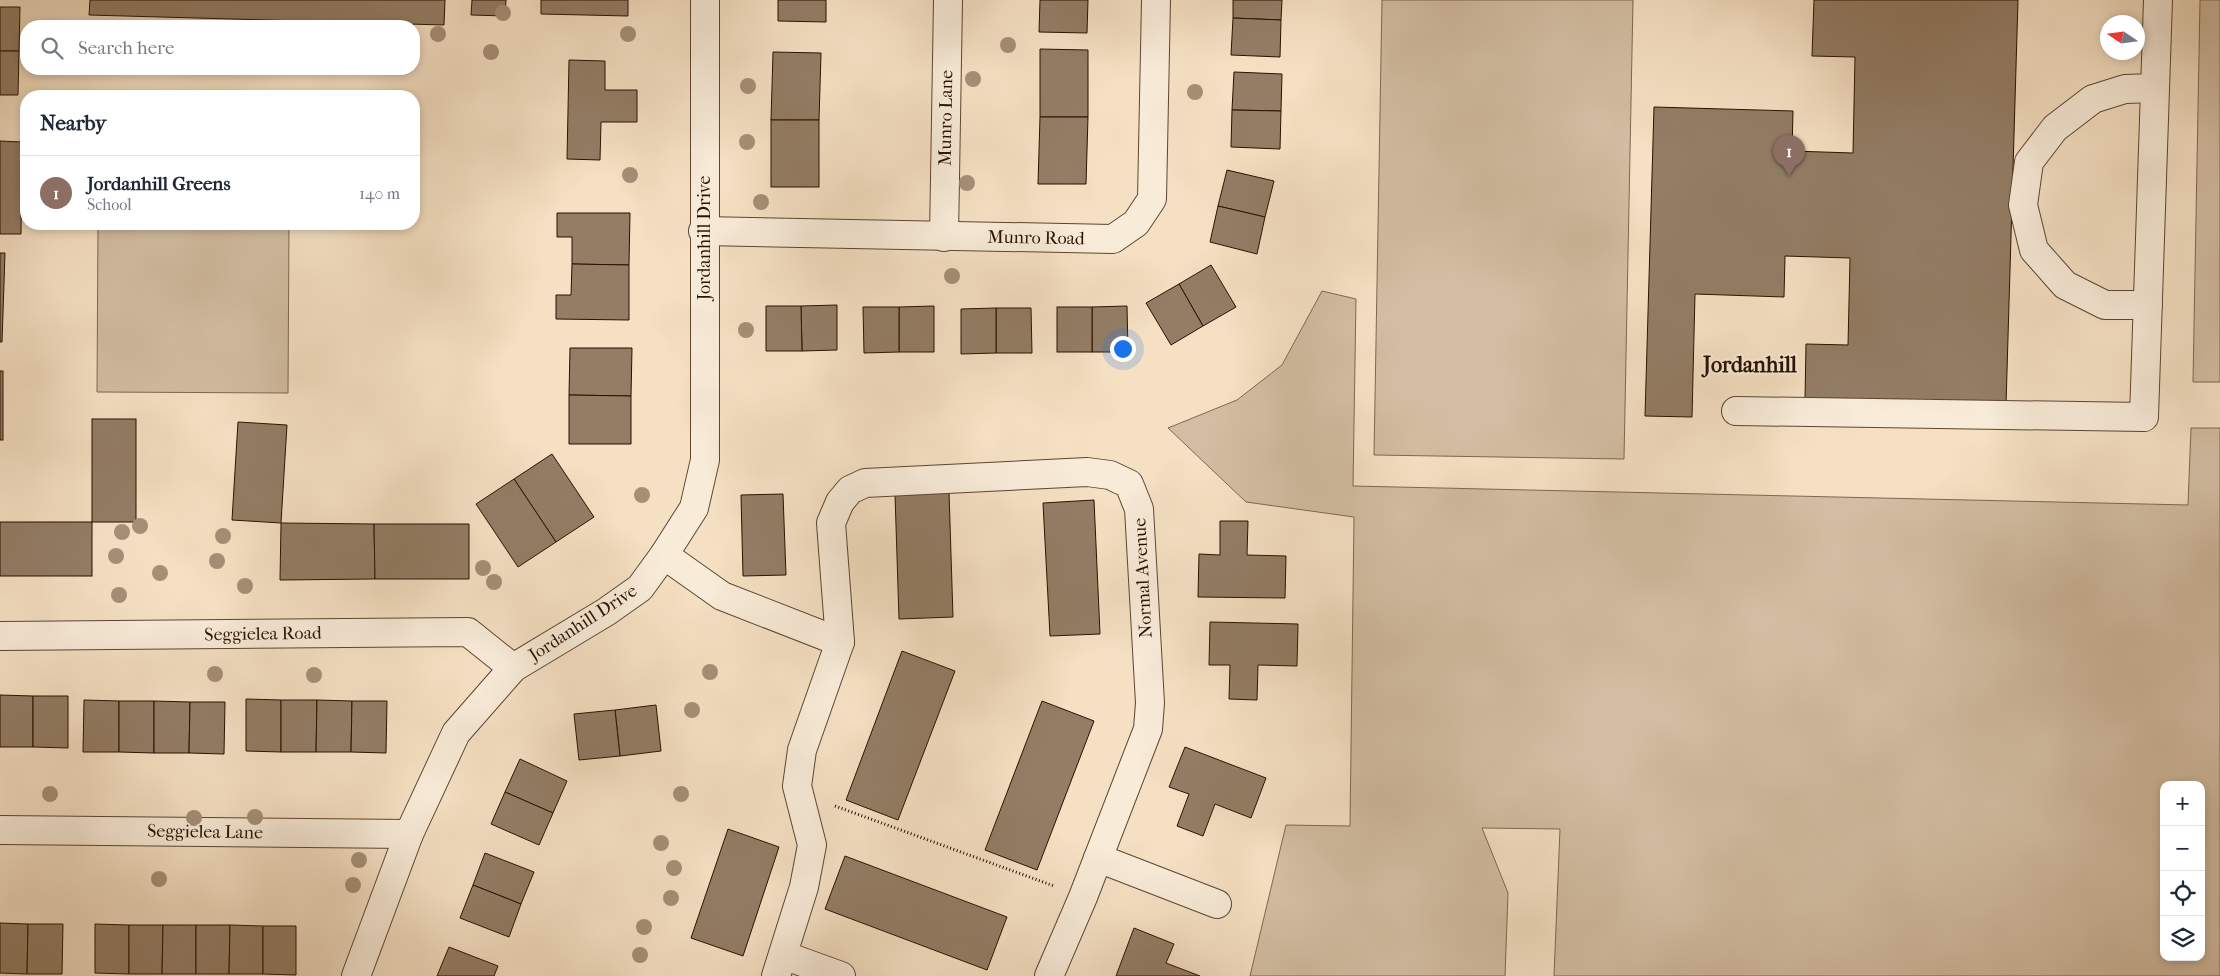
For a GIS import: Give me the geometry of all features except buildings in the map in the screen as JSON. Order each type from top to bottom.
[{"type":"street","name":"Jordanhill Drive","points":[[356,976],[409,834],[456,733],[513,668],[606,612],[640,588],[694,508],[705,460],[703,231],[705,0]]},
{"type":"street","name":"Munro Lane","points":[[944,237],[948,0]]},
{"type":"street","name":"Munro Road","points":[[703,231],[944,237],[1113,238],[1136,223],[1152,199],[1156,0]]},
{"type":"street","points":[[1736,411],[2144,417],[2158,0]]},
{"type":"street","points":[[2148,305],[2105,305],[2065,285],[2034,250],[2023,205],[2030,162],[2055,128],[2093,99],[2125,89],[2155,88]]},
{"type":"street","name":"Normal Avenue","points":[[779,965],[804,887],[812,845],[798,786],[802,750],[840,642],[831,523],[840,502],[850,490],[865,484],[1087,472],[1110,475],[1129,484],[1139,509],[1150,703],[1148,729],[1083,897],[1049,976]]},
{"type":"street","points":[[664,555],[722,596],[840,642]]},
{"type":"street","name":"Seggielea Road","points":[[0,636],[468,632],[513,668]]},
{"type":"street","name":"Seggielea Lane","points":[[0,830],[409,834]]},
{"type":"street","points":[[1098,858],[1217,904]]},
{"type":"street","points":[[779,965],[842,976]]},
{"type":"path","points":[[799,793],[1083,897]]},
{"type":"shaded area","points":[[1382,0],[1633,0],[1624,459],[1374,455]]},
{"type":"shaded area","points":[[2200,0],[2220,0],[2220,382],[2193,382]]},
{"type":"shaded area","points":[[98,230],[289,230],[288,393],[97,392]]},
{"type":"shaded area","points":[[1322,291],[1356,299],[1353,486],[2188,505],[2191,428],[2220,428],[2220,976],[1554,976],[1560,829],[1482,828],[1508,893],[1505,976],[1250,976],[1286,825],[1350,826],[1354,517],[1246,502],[1168,428],[1237,400],[1282,365]]},
{"type":"place","name":"Jordanhill Greens","points":[[1789,176]]},
{"type":"district","name":"Jordanhill","points":[[1750,365]]}]
